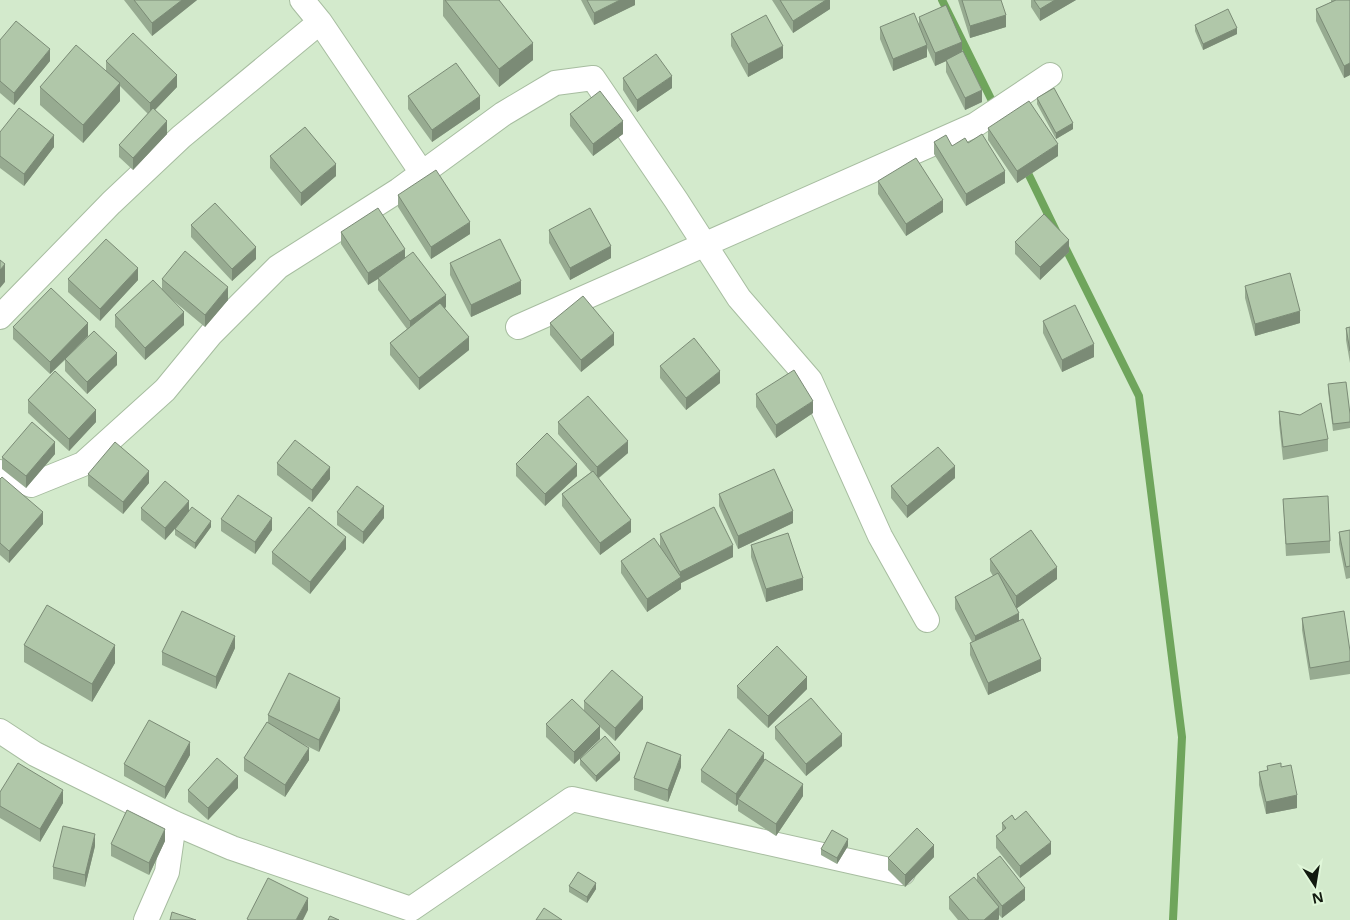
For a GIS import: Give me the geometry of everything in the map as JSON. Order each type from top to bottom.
[{"type":"street","points":[[302,0],[320,22],[422,173]]},
{"type":"street","points":[[0,317],[111,203],[174,144],[320,22]]},
{"type":"street","points":[[518,327],[705,246],[975,125],[1050,75]]},
{"type":"street","points":[[0,472],[31,485],[83,464],[165,390],[211,334],[278,267],[398,190],[503,114],[555,82],[593,78],[739,298],[810,380],[880,536],[927,620]]},
{"type":"street","points":[[0,731],[35,754],[174,823],[232,848],[421,915],[572,799],[903,873]]},
{"type":"street","points":[[146,920],[167,872],[174,823]]},
{"type":"building","points":[[134,0],[182,0],[152,23]]},
{"type":"building","points":[[445,0],[499,0],[533,43],[499,69]]},
{"type":"building","points":[[587,0],[620,0],[594,13]]},
{"type":"building","points":[[780,0],[826,0],[793,21]]},
{"type":"building","points":[[962,0],[1001,0],[1006,15],[970,26]]},
{"type":"building","points":[[1034,0],[1055,0],[1040,9]]},
{"type":"building","points":[[1336,0],[1350,0],[1350,63],[1344,66],[1316,9]]},
{"type":"building","points":[[946,5],[962,42],[935,53],[919,17]]},
{"type":"building","points":[[1228,9],[1237,28],[1203,44],[1195,25]]},
{"type":"building","points":[[914,13],[927,45],[893,59],[880,27]]},
{"type":"building","points":[[766,15],[783,46],[748,64],[731,34]]},
{"type":"building","points":[[16,21],[50,49],[14,93],[0,81],[0,40]]},
{"type":"building","points":[[133,33],[177,75],[150,103],[106,61]]},
{"type":"building","points":[[76,45],[120,83],[83,125],[40,87]]},
{"type":"building","points":[[963,51],[982,90],[965,98],[946,60]]},
{"type":"building","points":[[656,54],[672,76],[637,100],[623,78]]},
{"type":"building","points":[[456,63],[480,96],[432,130],[408,96]]},
{"type":"building","points":[[1054,88],[1073,123],[1056,133],[1037,98]]},
{"type":"building","points":[[600,91],[623,121],[593,144],[570,114]]},
{"type":"building","points":[[1029,101],[1058,144],[1017,171],[988,128]]},
{"type":"building","points":[[19,108],[54,135],[24,174],[0,156],[0,132]]},
{"type":"building","points":[[153,108],[167,121],[133,158],[119,145]]},
{"type":"building","points":[[305,127],[336,164],[301,193],[270,156]]},
{"type":"building","points":[[982,134],[1005,171],[966,194],[934,142],[946,135],[952,146],[965,138],[968,143]]},
{"type":"building","points":[[916,158],[943,200],[906,224],[878,181]]},
{"type":"building","points":[[436,170],[470,222],[431,247],[398,195]]},
{"type":"building","points":[[215,203],[256,247],[232,269],[191,225]]},
{"type":"building","points":[[378,208],[405,249],[368,273],[341,232]]},
{"type":"building","points":[[590,208],[611,246],[570,268],[549,230]]},
{"type":"building","points":[[1044,214],[1069,240],[1040,267],[1015,242]]},
{"type":"building","points":[[106,239],[138,268],[100,309],[68,279]]},
{"type":"building","points":[[500,239],[521,281],[471,305],[450,263]]},
{"type":"building","points":[[185,251],[228,287],[205,315],[162,279]]},
{"type":"building","points":[[413,252],[446,295],[410,321],[378,278]]},
{"type":"building","points":[[0,260],[5,264],[0,270]]},
{"type":"building","points":[[1290,273],[1300,311],[1255,324],[1245,286]]},
{"type":"building","points":[[153,280],[184,312],[145,348],[115,315]]},
{"type":"building","points":[[51,288],[88,323],[50,362],[13,327]]},
{"type":"building","points":[[583,296],[614,333],[581,360],[550,323]]},
{"type":"building","points":[[440,303],[469,337],[419,378],[390,343]]},
{"type":"building","points":[[1075,305],[1094,344],[1062,360],[1043,321]]},
{"type":"building","points":[[1350,327],[1350,351],[1346,328]]},
{"type":"building","points":[[94,331],[117,353],[87,382],[65,359]]},
{"type":"building","points":[[694,338],[720,371],[686,398],[660,366]]},
{"type":"building","points":[[794,370],[813,401],[776,425],[756,394]]},
{"type":"building","points":[[55,371],[96,410],[69,439],[28,400]]},
{"type":"building","points":[[1346,382],[1350,422],[1333,424],[1328,384]]},
{"type":"building","points":[[588,396],[628,441],[597,467],[558,422]]},
{"type":"building","points":[[1321,403],[1328,439],[1283,447],[1279,411],[1300,415]]},
{"type":"building","points":[[32,422],[55,442],[26,476],[2,457]]},
{"type":"building","points":[[547,433],[577,464],[545,494],[516,464]]},
{"type":"building","points":[[295,440],[330,467],[312,490],[277,463]]},
{"type":"building","points":[[115,442],[149,471],[123,502],[88,474]]},
{"type":"building","points":[[938,447],[955,466],[907,506],[891,486]]},
{"type":"building","points":[[774,469],[793,511],[738,536],[719,494]]},
{"type":"building","points":[[593,471],[631,520],[600,543],[562,494]]},
{"type":"building","points":[[2,477],[43,512],[9,551],[0,543],[0,479]]},
{"type":"building","points":[[165,481],[189,501],[165,528],[141,508]]},
{"type":"building","points":[[357,486],[384,506],[363,532],[337,512]]},
{"type":"building","points":[[238,495],[272,518],[255,542],[221,519]]},
{"type":"building","points":[[1328,496],[1330,541],[1286,544],[1283,499]]},
{"type":"building","points":[[192,507],[211,521],[195,543],[175,529]]},
{"type":"building","points":[[309,507],[346,537],[310,582],[272,552]]},
{"type":"building","points":[[714,507],[733,545],[680,572],[660,534]]},
{"type":"building","points":[[1031,530],[1057,567],[1016,596],[990,559]]},
{"type":"building","points":[[1350,530],[1350,566],[1346,567],[1339,532]]},
{"type":"building","points":[[788,533],[803,578],[766,589],[751,545]]},
{"type":"building","points":[[654,538],[681,577],[647,599],[621,561]]},
{"type":"building","points":[[998,573],[1019,613],[975,636],[955,597]]},
{"type":"building","points":[[47,605],[115,645],[92,684],[24,645]]},
{"type":"building","points":[[182,611],[235,636],[216,677],[162,652]]},
{"type":"building","points":[[1344,611],[1350,661],[1310,668],[1302,618]]},
{"type":"building","points":[[1023,619],[1041,659],[988,683],[970,643]]},
{"type":"building","points":[[777,646],[807,677],[768,716],[737,686]]},
{"type":"building","points":[[612,670],[643,697],[615,728],[584,701]]},
{"type":"building","points":[[289,673],[340,698],[319,740],[268,715]]},
{"type":"building","points":[[811,698],[842,734],[806,764],[775,727]]},
{"type":"building","points":[[572,699],[600,726],[574,752],[546,724]]},
{"type":"building","points":[[149,720],[190,742],[165,787],[124,764]]},
{"type":"building","points":[[267,722],[309,748],[285,785],[244,758]]},
{"type":"building","points":[[729,729],[764,753],[736,794],[701,770]]},
{"type":"building","points":[[605,736],[620,753],[596,776],[580,759]]},
{"type":"building","points":[[647,742],[681,755],[668,790],[634,778]]},
{"type":"building","points":[[217,758],[238,776],[208,808],[188,790]]},
{"type":"building","points":[[765,759],[803,784],[776,824],[738,799]]},
{"type":"building","points":[[18,763],[63,790],[40,829],[0,806],[0,792]]},
{"type":"building","points":[[1281,763],[1281,767],[1291,765],[1297,795],[1266,802],[1259,772],[1268,770],[1267,766]]},
{"type":"building","points":[[127,810],[165,829],[149,863],[111,844]]},
{"type":"building","points":[[1026,811],[1051,842],[1020,866],[996,836],[1006,828],[1002,823],[1012,815],[1015,820]]},
{"type":"building","points":[[63,826],[95,834],[85,875],[53,867]]},
{"type":"building","points":[[917,828],[934,845],[905,875],[888,858]]},
{"type":"building","points":[[832,830],[848,839],[837,858],[821,849]]},
{"type":"building","points":[[1000,856],[1025,888],[1002,906],[977,874]]},
{"type":"building","points":[[578,872],[596,883],[587,897],[569,886]]},
{"type":"building","points":[[974,877],[999,907],[984,920],[969,920],[949,897]]},
{"type":"building","points":[[268,878],[308,898],[296,920],[247,919]]},
{"type":"building","points":[[544,908],[562,920],[536,920]]},
{"type":"building","points":[[172,912],[196,920],[170,920]]},
{"type":"building","points":[[330,916],[339,920],[328,920]]},
{"type":"waterway","points":[[942,0],[995,107]]},
{"type":"waterway","points":[[1025,167],[1057,233]]},
{"type":"waterway","points":[[1064,245],[1139,396],[1182,737],[1173,920]]}]
